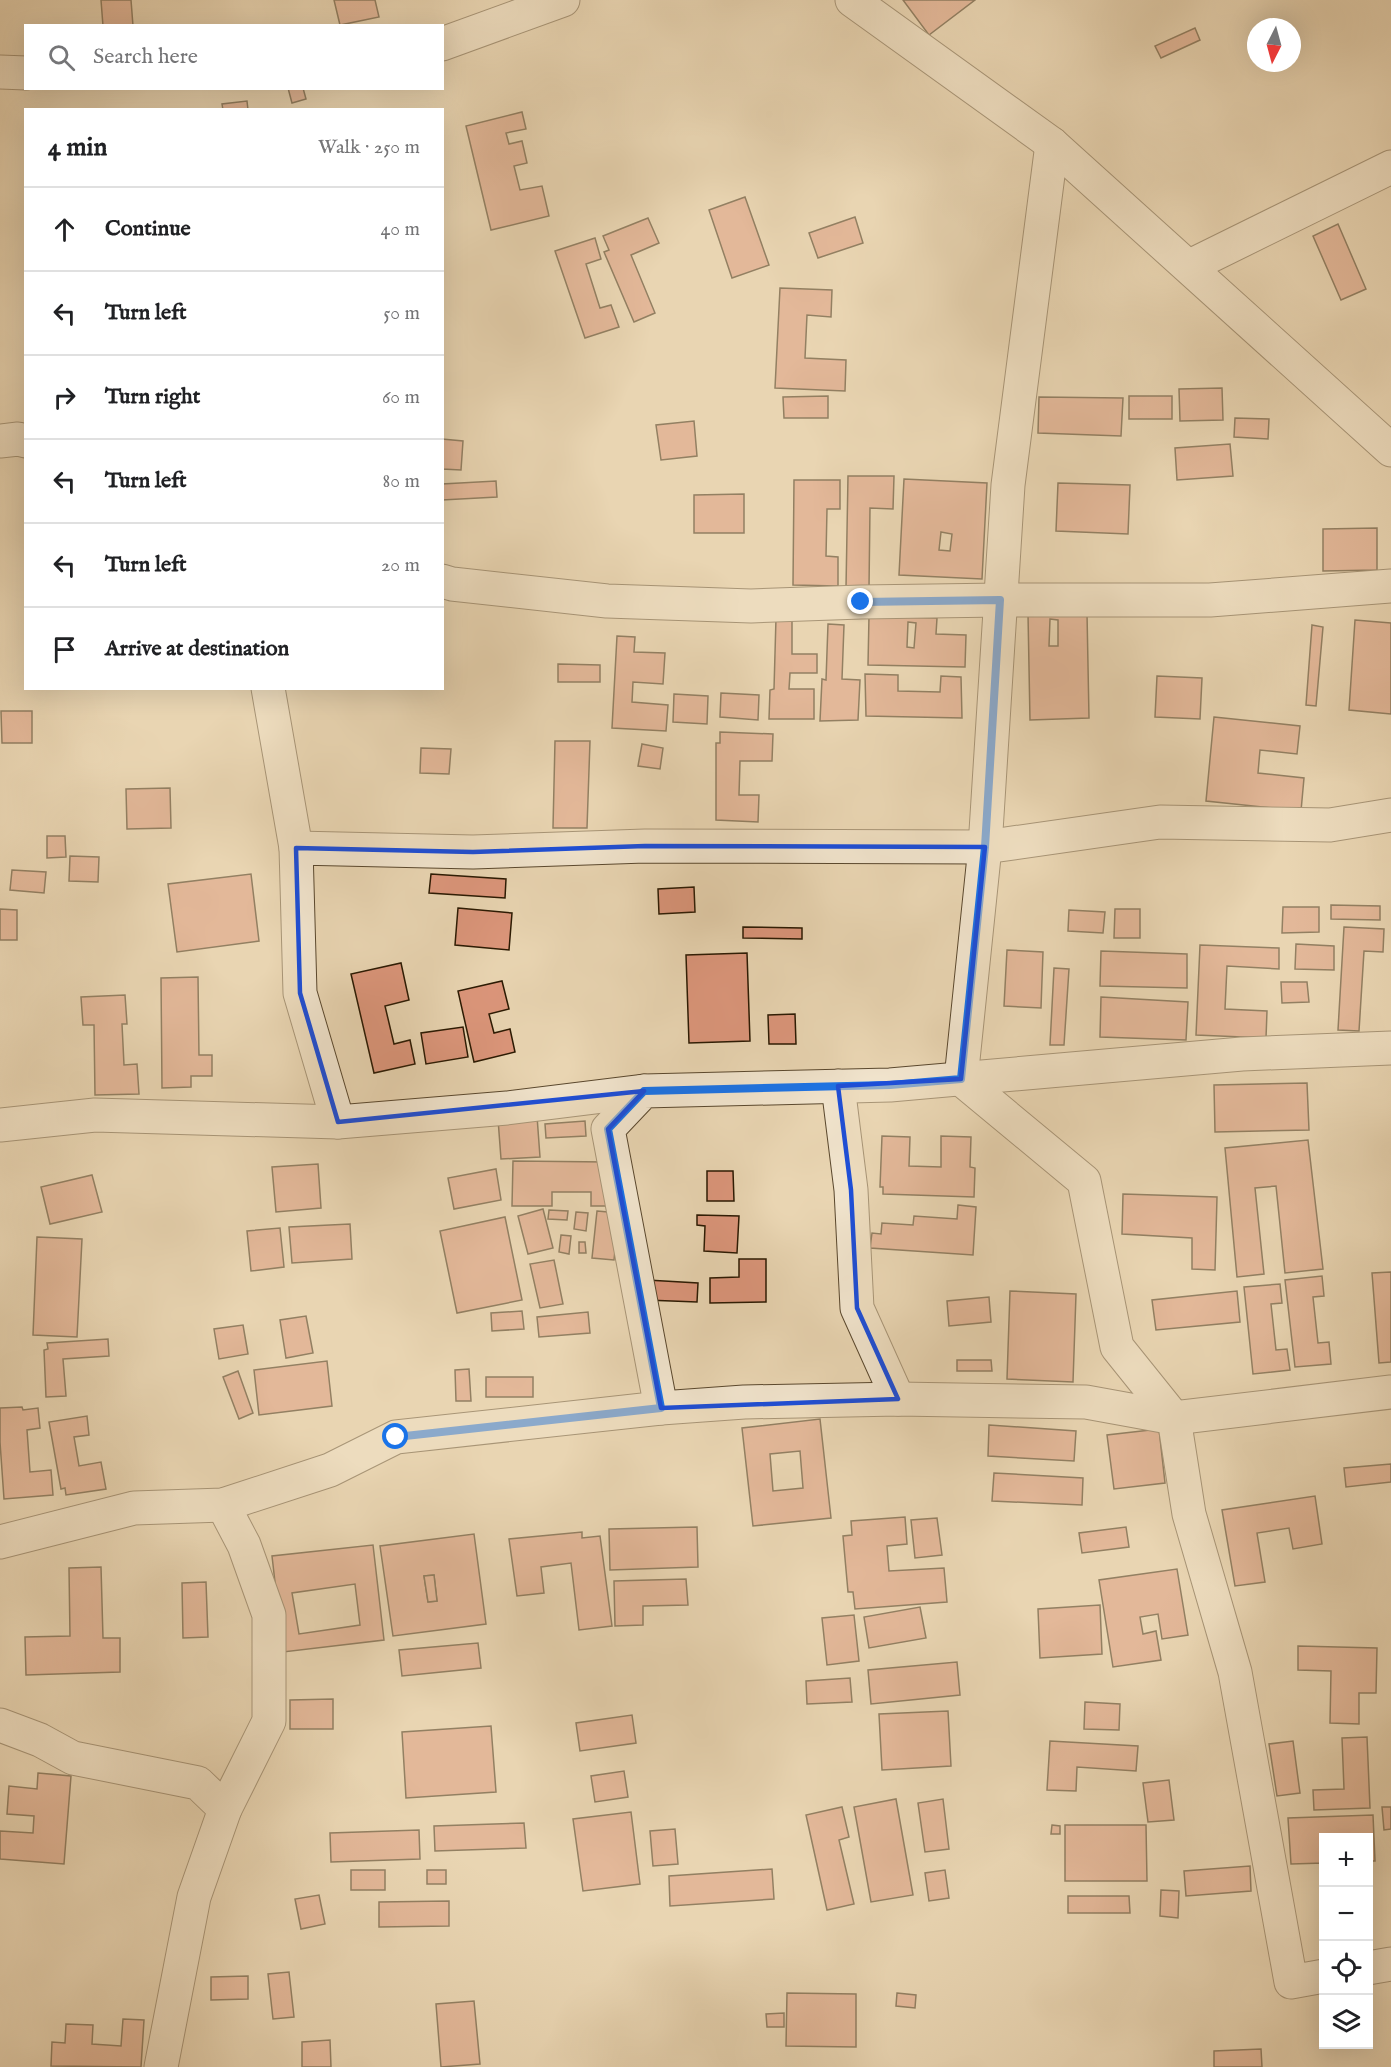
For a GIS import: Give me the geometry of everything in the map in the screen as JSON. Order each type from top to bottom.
[{"type":"street","points":[[444,43],[563,0]]},
{"type":"street","points":[[852,0],[1052,144],[1190,266],[1391,450]]},
{"type":"street","points":[[0,72],[24,73]]},
{"type":"street","points":[[961,1079],[985,847],[1008,485],[1052,144]]},
{"type":"street","points":[[1190,266],[1391,167]]},
{"type":"street","points":[[0,441],[24,440]]},
{"type":"street","points":[[444,582],[607,601],[751,606],[1000,600],[1210,600],[1391,586]]},
{"type":"street","points":[[268,690],[296,848],[300,993],[338,1122]]},
{"type":"street","points":[[296,848],[473,852],[645,846],[985,847],[1160,822],[1330,825],[1391,815]]},
{"type":"street","points":[[0,1125],[95,1115],[338,1122],[507,1108],[644,1091],[890,1085],[1242,1054],[1391,1048]]},
{"type":"street","points":[[961,1079],[1084,1181],[1118,1347],[1174,1418],[1189,1514],[1235,1672],[1291,1982],[1319,1977]]},
{"type":"street","points":[[838,1086],[851,1190],[857,1308],[898,1399]]},
{"type":"street","points":[[644,1091],[608,1129],[661,1408]]},
{"type":"street","points":[[0,1542],[134,1508],[222,1505],[330,1470],[396,1437],[661,1408],[744,1402],[898,1399],[1086,1402],[1174,1418],[1391,1392]]},
{"type":"street","points":[[161,2067],[194,1897],[225,1809],[269,1721],[269,1615],[244,1545],[222,1505]]},
{"type":"street","points":[[0,1725],[40,1740],[73,1758],[198,1783],[225,1809]]},
{"type":"street","points":[[1373,1967],[1391,1964]]},
{"type":"highlighted area","points":[[645,846],[985,847],[961,1079],[838,1086],[851,1190],[857,1308],[898,1399],[661,1408],[608,1129],[644,1091],[338,1122],[300,993],[296,848],[473,852]]},
{"type":"building","points":[[101,0],[131,0],[133,24],[103,24]]},
{"type":"building","points":[[334,0],[375,0],[379,17],[340,24]]},
{"type":"building","points":[[903,0],[975,0],[929,35]]},
{"type":"building","points":[[1195,28],[1200,40],[1161,58],[1155,46]]},
{"type":"building","points":[[289,90],[304,90],[306,99],[292,103]]},
{"type":"building","points":[[247,101],[248,108],[223,108],[222,104]]},
{"type":"building","points":[[522,112],[526,129],[506,133],[509,144],[522,141],[527,163],[514,166],[520,190],[542,186],[549,216],[491,230],[466,126]]},
{"type":"building","points":[[745,197],[769,265],[732,278],[709,210]]},
{"type":"building","points":[[855,217],[863,243],[818,258],[809,233]]},
{"type":"building","points":[[648,218],[659,243],[631,255],[655,313],[634,322],[604,252],[609,250],[603,236]]},
{"type":"building","points":[[1338,224],[1366,289],[1341,300],[1313,236]]},
{"type":"building","points":[[595,238],[601,259],[586,264],[600,308],[611,305],[619,327],[585,338],[555,251]]},
{"type":"building","points":[[780,288],[832,290],[831,317],[807,315],[805,358],[846,360],[845,391],[775,388]]},
{"type":"building","points":[[1222,388],[1223,420],[1180,421],[1179,389]]},
{"type":"building","points":[[828,396],[828,418],[784,418],[783,397]]},
{"type":"building","points":[[1129,396],[1172,396],[1172,419],[1129,419]]},
{"type":"building","points":[[1039,397],[1123,398],[1121,436],[1038,433]]},
{"type":"building","points":[[1235,418],[1269,419],[1268,439],[1234,437]]},
{"type":"building","points":[[694,421],[697,456],[661,460],[656,425]]},
{"type":"building","points":[[444,439],[463,441],[461,470],[444,469]]},
{"type":"building","points":[[1230,444],[1233,476],[1177,480],[1175,448]]},
{"type":"building","points":[[848,476],[894,476],[893,509],[870,508],[869,588],[846,588]]},
{"type":"building","points":[[904,479],[987,483],[982,579],[899,575]],"holes":[[[941,532],[952,534],[950,551],[939,550]]]},
{"type":"building","points":[[794,480],[840,480],[840,509],[827,509],[826,556],[838,557],[838,586],[793,585]]},
{"type":"building","points":[[496,481],[497,497],[444,500],[444,484]]},
{"type":"building","points":[[1058,483],[1130,485],[1128,534],[1056,531]]},
{"type":"building","points":[[744,494],[744,533],[694,533],[694,495]]},
{"type":"building","points":[[1377,528],[1377,570],[1323,571],[1323,529]]},
{"type":"building","points":[[1087,613],[1089,718],[1030,720],[1028,614]],"holes":[[[1050,619],[1058,620],[1058,646],[1049,646]]]},
{"type":"building","points":[[869,616],[937,618],[936,634],[966,635],[965,667],[868,665]],"holes":[[[908,622],[916,623],[914,648],[907,647]]]},
{"type":"building","points":[[776,618],[792,619],[792,654],[817,654],[817,673],[790,673],[789,689],[814,689],[814,719],[769,719],[770,690],[774,689]]},
{"type":"building","points":[[1355,620],[1391,623],[1391,714],[1349,710]]},
{"type":"building","points":[[828,624],[844,625],[842,679],[860,680],[858,720],[820,721],[822,679],[826,680]]},
{"type":"building","points":[[1312,625],[1323,627],[1316,706],[1306,705]]},
{"type":"building","points":[[617,636],[635,637],[634,652],[665,653],[663,684],[633,682],[632,702],[668,705],[666,731],[612,728]]},
{"type":"building","points":[[558,664],[600,665],[600,682],[558,682]]},
{"type":"building","points":[[865,674],[898,675],[898,691],[940,692],[941,676],[961,677],[962,718],[866,716]]},
{"type":"building","points":[[1157,676],[1202,678],[1200,719],[1155,717]]},
{"type":"building","points":[[721,693],[759,695],[758,720],[720,717]]},
{"type":"building","points":[[674,694],[708,696],[707,724],[673,722]]},
{"type":"building","points":[[1,711],[32,711],[32,743],[2,743]]},
{"type":"building","points":[[1214,717],[1300,726],[1297,754],[1260,750],[1258,773],[1304,778],[1301,811],[1206,801]]},
{"type":"building","points":[[720,732],[773,734],[772,761],[740,761],[739,795],[759,795],[758,822],[716,820],[716,743],[720,743]]},
{"type":"building","points":[[555,741],[590,741],[587,828],[553,828]]},
{"type":"building","points":[[642,744],[663,748],[660,769],[638,766]]},
{"type":"building","points":[[421,748],[451,749],[449,774],[420,773]]},
{"type":"building","points":[[170,788],[171,828],[127,829],[126,789]]},
{"type":"building","points":[[47,836],[65,836],[66,857],[47,858]]},
{"type":"building","points":[[70,856],[99,857],[98,882],[69,881]]},
{"type":"building","points":[[12,870],[46,872],[44,893],[10,890]]},
{"type":"building","points":[[251,874],[259,941],[177,952],[168,884]]},
{"type":"building","points":[[431,874],[506,879],[505,898],[429,893]]},
{"type":"building","points":[[694,887],[695,912],[659,914],[658,889]]},
{"type":"building","points":[[1331,905],[1380,906],[1380,920],[1331,919]]},
{"type":"building","points":[[1283,907],[1319,907],[1319,932],[1282,933]]},
{"type":"building","points":[[458,908],[512,913],[509,950],[455,945]]},
{"type":"building","points":[[0,909],[17,910],[17,940],[0,940]]},
{"type":"building","points":[[1115,909],[1140,909],[1140,938],[1114,938]]},
{"type":"building","points":[[1069,910],[1105,912],[1103,933],[1068,931]]},
{"type":"building","points":[[743,927],[802,928],[802,939],[743,938]]},
{"type":"building","points":[[1344,927],[1384,929],[1383,952],[1364,951],[1359,1031],[1338,1030]]},
{"type":"building","points":[[1296,944],[1334,946],[1334,970],[1295,969]]},
{"type":"building","points":[[1200,945],[1279,948],[1279,969],[1227,966],[1225,1009],[1267,1011],[1266,1038],[1196,1035]]},
{"type":"building","points":[[1007,950],[1043,952],[1041,1008],[1004,1006]]},
{"type":"building","points":[[1101,951],[1187,954],[1187,988],[1100,986]]},
{"type":"building","points":[[747,953],[750,1041],[689,1043],[686,955]]},
{"type":"building","points":[[401,963],[409,1000],[385,1006],[394,1044],[410,1040],[415,1064],[374,1073],[351,974]]},
{"type":"building","points":[[1054,968],[1069,969],[1064,1045],[1050,1045]]},
{"type":"building","points":[[198,977],[199,1055],[212,1055],[212,1076],[191,1076],[191,1087],[162,1088],[161,978]]},
{"type":"building","points":[[502,981],[509,1009],[489,1014],[494,1033],[510,1029],[515,1052],[474,1062],[458,991]]},
{"type":"building","points":[[1281,982],[1307,982],[1309,1002],[1282,1003]]},
{"type":"building","points":[[125,995],[127,1024],[122,1024],[124,1065],[137,1064],[139,1094],[95,1095],[94,1025],[83,1025],[81,997]]},
{"type":"building","points":[[1101,997],[1188,1002],[1186,1040],[1100,1037]]},
{"type":"building","points":[[795,1014],[796,1044],[769,1044],[768,1015]]},
{"type":"building","points":[[463,1027],[468,1057],[426,1064],[421,1033]]},
{"type":"building","points":[[1307,1083],[1309,1130],[1215,1132],[1214,1085]]},
{"type":"building","points":[[537,1116],[540,1157],[501,1159],[498,1119]]},
{"type":"building","points":[[585,1121],[586,1136],[546,1138],[545,1124]]},
{"type":"building","points":[[882,1136],[910,1137],[909,1166],[941,1167],[941,1136],[971,1137],[970,1167],[975,1168],[974,1197],[883,1194],[883,1187],[880,1187]]},
{"type":"building","points":[[1308,1140],[1323,1269],[1285,1273],[1276,1186],[1255,1188],[1264,1274],[1237,1277],[1225,1148]]},
{"type":"building","points":[[513,1161],[607,1162],[606,1206],[591,1206],[591,1192],[552,1192],[552,1206],[512,1206]]},
{"type":"building","points":[[318,1164],[321,1208],[276,1212],[272,1167]]},
{"type":"building","points":[[496,1169],[501,1200],[454,1209],[448,1178]]},
{"type":"building","points":[[707,1171],[733,1171],[734,1201],[707,1201]]},
{"type":"building","points":[[92,1175],[102,1212],[50,1224],[41,1187]]},
{"type":"building","points":[[1123,1194],[1217,1197],[1215,1270],[1192,1269],[1192,1238],[1122,1234]]},
{"type":"building","points":[[958,1205],[976,1207],[973,1255],[870,1248],[872,1233],[881,1234],[882,1223],[913,1225],[914,1216],[957,1219]]},
{"type":"building","points":[[543,1209],[553,1248],[528,1254],[518,1216]]},
{"type":"building","points":[[549,1210],[568,1211],[567,1220],[548,1219]]},
{"type":"building","points":[[597,1211],[619,1213],[614,1260],[592,1258]]},
{"type":"building","points":[[576,1212],[588,1213],[586,1231],[574,1229]]},
{"type":"building","points":[[697,1215],[739,1216],[737,1253],[704,1251],[705,1226],[697,1225]]},
{"type":"building","points":[[505,1217],[522,1300],[457,1313],[440,1231]]},
{"type":"building","points":[[350,1224],[352,1259],[292,1263],[289,1227]]},
{"type":"building","points":[[280,1228],[284,1267],[251,1271],[247,1231]]},
{"type":"building","points":[[561,1235],[571,1236],[569,1254],[559,1252]]},
{"type":"building","points":[[37,1237],[82,1239],[77,1337],[33,1335]]},
{"type":"building","points":[[579,1242],[585,1242],[586,1253],[579,1253]]},
{"type":"building","points":[[739,1259],[766,1259],[766,1302],[710,1303],[710,1278],[739,1277]]},
{"type":"building","points":[[554,1260],[563,1304],[540,1308],[530,1264]]},
{"type":"building","points":[[1391,1272],[1391,1362],[1379,1363],[1372,1273]]},
{"type":"building","points":[[1322,1276],[1324,1296],[1313,1297],[1318,1343],[1329,1342],[1331,1364],[1295,1367],[1285,1280]]},
{"type":"building","points":[[647,1280],[698,1283],[697,1302],[646,1300]]},
{"type":"building","points":[[1280,1284],[1282,1303],[1271,1304],[1276,1350],[1287,1349],[1290,1370],[1253,1374],[1244,1287]]},
{"type":"building","points":[[1010,1291],[1076,1294],[1073,1382],[1007,1379]]},
{"type":"building","points":[[1237,1291],[1240,1322],[1156,1330],[1152,1300]]},
{"type":"building","points":[[989,1297],[991,1322],[949,1326],[947,1301]]},
{"type":"building","points":[[522,1311],[524,1329],[492,1331],[491,1313]]},
{"type":"building","points":[[588,1312],[590,1333],[539,1337],[537,1317]]},
{"type":"building","points":[[306,1316],[313,1353],[286,1358],[280,1320]]},
{"type":"building","points":[[243,1325],[248,1354],[219,1359],[214,1329]]},
{"type":"building","points":[[108,1339],[109,1356],[63,1359],[66,1396],[46,1397],[44,1350],[48,1349],[47,1343]]},
{"type":"building","points":[[957,1360],[991,1360],[992,1371],[957,1371]]},
{"type":"building","points":[[327,1361],[332,1406],[259,1415],[254,1370]]},
{"type":"building","points":[[469,1369],[471,1401],[456,1401],[455,1370]]},
{"type":"building","points":[[238,1371],[253,1413],[239,1419],[223,1377]]},
{"type":"building","points":[[486,1377],[533,1377],[533,1397],[486,1397]]},
{"type":"building","points":[[22,1407],[23,1410],[38,1408],[40,1428],[27,1430],[30,1472],[51,1470],[53,1495],[4,1499],[0,1408]]},
{"type":"building","points":[[87,1416],[89,1435],[74,1437],[79,1466],[101,1462],[106,1489],[66,1495],[65,1488],[61,1489],[49,1422]]},
{"type":"building","points":[[820,1419],[831,1518],[753,1526],[742,1428]],"holes":[[[800,1451],[803,1488],[773,1491],[770,1454]]]},
{"type":"building","points":[[989,1425],[1076,1431],[1074,1461],[988,1456]]},
{"type":"building","points":[[1159,1429],[1165,1483],[1114,1489],[1107,1435]]},
{"type":"building","points":[[1391,1464],[1391,1482],[1346,1487],[1344,1468]]},
{"type":"building","points":[[994,1473],[1083,1478],[1082,1505],[992,1501]]},
{"type":"building","points":[[1315,1496],[1322,1544],[1293,1549],[1289,1528],[1257,1533],[1265,1582],[1235,1586],[1222,1510]]},
{"type":"building","points":[[905,1517],[907,1544],[887,1546],[889,1571],[944,1568],[947,1602],[855,1609],[853,1592],[848,1592],[843,1536],[852,1535],[851,1521]]},
{"type":"building","points":[[937,1518],[942,1555],[915,1558],[911,1520]]},
{"type":"building","points":[[697,1527],[698,1567],[610,1570],[609,1529]]},
{"type":"building","points":[[1126,1527],[1129,1547],[1082,1553],[1079,1533]]},
{"type":"building","points":[[582,1532],[582,1538],[600,1536],[612,1626],[579,1630],[571,1563],[541,1567],[544,1593],[517,1596],[509,1539]]},
{"type":"building","points":[[474,1534],[486,1624],[393,1636],[380,1546]],"holes":[[[434,1575],[437,1601],[428,1602],[424,1576]]]},
{"type":"building","points":[[373,1545],[384,1640],[283,1652],[272,1556]],"holes":[[[355,1584],[360,1625],[299,1634],[292,1593]]]},
{"type":"building","points":[[101,1567],[103,1638],[120,1638],[120,1672],[26,1675],[25,1637],[70,1636],[69,1568]]},
{"type":"building","points":[[1177,1569],[1188,1635],[1162,1639],[1158,1614],[1140,1617],[1143,1634],[1156,1631],[1161,1660],[1113,1667],[1099,1580]]},
{"type":"building","points":[[434,1575],[437,1601],[428,1602],[424,1576]]},
{"type":"building","points":[[686,1579],[688,1605],[643,1606],[643,1625],[615,1626],[614,1581]]},
{"type":"building","points":[[206,1582],[208,1637],[183,1638],[182,1583]]},
{"type":"building","points":[[1100,1605],[1102,1654],[1040,1658],[1038,1609]]},
{"type":"building","points":[[920,1607],[926,1638],[869,1648],[864,1617]]},
{"type":"building","points":[[854,1615],[859,1661],[827,1665],[822,1618]]},
{"type":"building","points":[[478,1643],[481,1668],[402,1676],[399,1650]]},
{"type":"building","points":[[1298,1646],[1377,1648],[1376,1693],[1359,1693],[1359,1724],[1330,1723],[1331,1671],[1298,1670]]},
{"type":"building","points":[[957,1662],[960,1695],[871,1704],[868,1670]]},
{"type":"building","points":[[850,1678],[852,1702],[807,1704],[806,1681]]},
{"type":"building","points":[[333,1699],[333,1729],[290,1729],[290,1700]]},
{"type":"building","points":[[1085,1702],[1120,1704],[1119,1730],[1084,1729]]},
{"type":"building","points":[[948,1711],[951,1766],[882,1770],[879,1714]]},
{"type":"building","points":[[632,1715],[636,1743],[580,1751],[576,1723]]},
{"type":"building","points":[[491,1726],[496,1792],[406,1798],[402,1732]]},
{"type":"building","points":[[1367,1737],[1370,1808],[1314,1810],[1313,1790],[1344,1789],[1342,1738]]},
{"type":"building","points":[[1050,1741],[1138,1746],[1136,1771],[1077,1767],[1076,1791],[1047,1790]]},
{"type":"building","points":[[1293,1741],[1300,1793],[1277,1796],[1269,1744]]},
{"type":"building","points":[[624,1771],[628,1797],[595,1802],[591,1776]]},
{"type":"building","points":[[38,1773],[71,1776],[64,1864],[0,1859],[0,1831],[33,1833],[34,1816],[7,1814],[9,1786],[37,1789]]},
{"type":"building","points":[[1169,1780],[1174,1820],[1148,1822],[1143,1783]]},
{"type":"building","points":[[896,1799],[913,1895],[871,1902],[854,1807]]},
{"type":"building","points":[[943,1799],[949,1849],[925,1852],[918,1803]]},
{"type":"building","points":[[842,1807],[849,1837],[839,1840],[854,1904],[827,1910],[806,1815]]},
{"type":"building","points":[[1382,1807],[1391,1807],[1391,1829],[1384,1830]]},
{"type":"building","points":[[631,1812],[640,1884],[583,1891],[573,1819]]},
{"type":"building","points":[[1373,1815],[1375,1861],[1373,1861],[1373,1833],[1319,1833],[1319,1863],[1291,1864],[1288,1818]]},
{"type":"building","points":[[524,1823],[526,1848],[435,1851],[434,1826]]},
{"type":"building","points":[[1052,1825],[1060,1826],[1060,1834],[1051,1834]]},
{"type":"building","points":[[1065,1825],[1146,1825],[1147,1881],[1065,1881]]},
{"type":"building","points":[[675,1829],[678,1864],[653,1866],[650,1831]]},
{"type":"building","points":[[419,1830],[420,1859],[331,1862],[330,1833]]},
{"type":"building","points":[[1250,1866],[1251,1891],[1186,1896],[1184,1871]]},
{"type":"building","points":[[772,1869],[774,1899],[670,1906],[669,1876]]},
{"type":"building","points":[[351,1870],[385,1870],[385,1890],[351,1890]]},
{"type":"building","points":[[427,1870],[446,1870],[446,1884],[427,1884]]},
{"type":"building","points":[[945,1870],[949,1898],[929,1901],[925,1873]]},
{"type":"building","points":[[1161,1890],[1179,1891],[1178,1918],[1160,1916]]},
{"type":"building","points":[[319,1895],[325,1924],[301,1929],[295,1899]]},
{"type":"building","points":[[1068,1896],[1129,1896],[1130,1913],[1068,1913]]},
{"type":"building","points":[[449,1901],[449,1926],[379,1927],[379,1902]]},
{"type":"building","points":[[289,1972],[294,2017],[273,2019],[268,1974]]},
{"type":"building","points":[[248,1976],[248,1999],[211,2000],[211,1977]]},
{"type":"building","points":[[787,1993],[856,1994],[856,2047],[786,2046]]},
{"type":"building","points":[[897,1993],[916,1995],[915,2008],[896,2006]]},
{"type":"building","points":[[474,2001],[480,2064],[441,2067],[436,2004]]},
{"type":"building","points":[[784,2013],[784,2027],[767,2027],[766,2014]]},
{"type":"building","points":[[123,2019],[144,2020],[141,2067],[51,2066],[52,2042],[65,2043],[66,2024],[93,2025],[92,2044],[121,2046]]},
{"type":"building","points":[[330,2040],[331,2067],[302,2067],[302,2042]]},
{"type":"building","points":[[1261,2049],[1262,2067],[1214,2067],[1214,2051]]},
{"type":"route","points":[[396,1437],[661,1408],[608,1129],[644,1091],[890,1085],[961,1079],[985,847],[1000,600],[861,602]]}]
